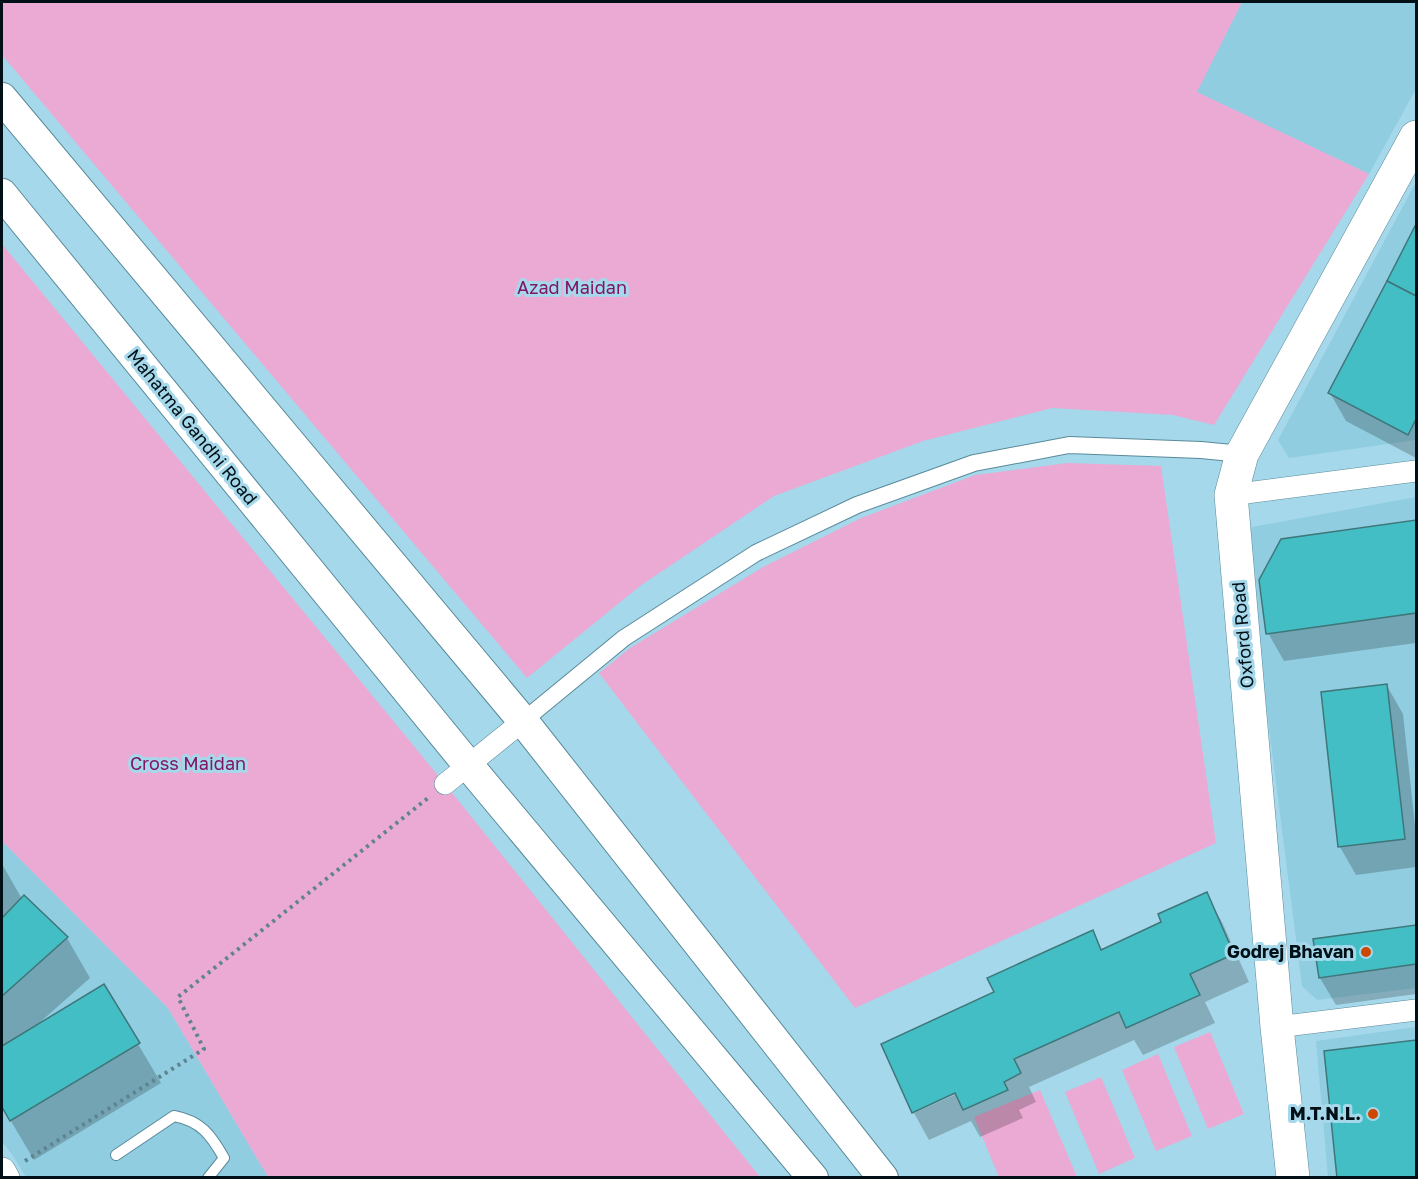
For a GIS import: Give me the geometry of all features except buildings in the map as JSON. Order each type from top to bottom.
[{"type":"main road","points":[[2,98],[523,721],[883,1178]]},
{"type":"main road","name":"Oxford Road","points":[[1293,1178],[1277,1027],[1231,495],[1242,454],[1416,137]]},
{"type":"main road","name":"Mahatma Gandhi Road","points":[[2,194],[469,766],[813,1178]]},
{"type":"street","points":[[445,784],[624,638],[756,553],[857,505],[974,463],[1069,445],[1201,450],[1242,454]]},
{"type":"street","points":[[1231,495],[1416,471]]},
{"type":"street","points":[[1277,1027],[1416,1010]]},
{"type":"lane","points":[[116,1155],[174,1116],[190,1119],[211,1136],[224,1158],[208,1178]]},
{"type":"path","points":[[4,1174],[204,1049],[178,997],[445,784]]},
{"type":"shaded area","points":[[1242,2],[1416,2],[1416,89],[1369,174],[1196,92]]},
{"type":"shaded area","points":[[1416,182],[1416,440],[1289,458],[1278,440]]},
{"type":"shaded area","points":[[1416,497],[1416,988],[1317,1000],[1302,986],[1245,541],[1252,527]]},
{"type":"shaded area","points":[[2,841],[168,1008],[268,1177],[26,1177],[2,1142]]},
{"type":"shaded area","name":"M.T.N.L.","points":[[1416,1027],[1416,1177],[1328,1177],[1316,1041]]},
{"type":"green space","name":"Azad Maidan","points":[[2,2],[1242,2],[1197,92],[1369,174],[1214,425],[1173,415],[1052,408],[923,441],[774,496],[640,586],[527,678],[2,55]]},
{"type":"green space","name":"Cross Maidan","points":[[2,244],[445,784],[760,1177],[268,1177],[168,1008],[2,841]]},
{"type":"green space","points":[[1067,463],[1161,466],[1216,843],[855,1008],[599,673],[630,648],[765,566],[861,518],[975,475]]},
{"type":"green space","points":[[1210,1032],[1244,1114],[1208,1129],[1174,1047]]},
{"type":"green space","points":[[1158,1054],[1192,1136],[1156,1151],[1122,1070]]},
{"type":"green space","points":[[1101,1077],[1135,1158],[1099,1174],[1065,1092]]},
{"type":"green space","points":[[1040,1090],[1077,1177],[999,1177],[974,1117]]},
{"type":"place","name":"Godrej Bhavan","points":[[1366,952]]},
{"type":"place","name":"M.T.N.L.","points":[[1373,1114]]}]
